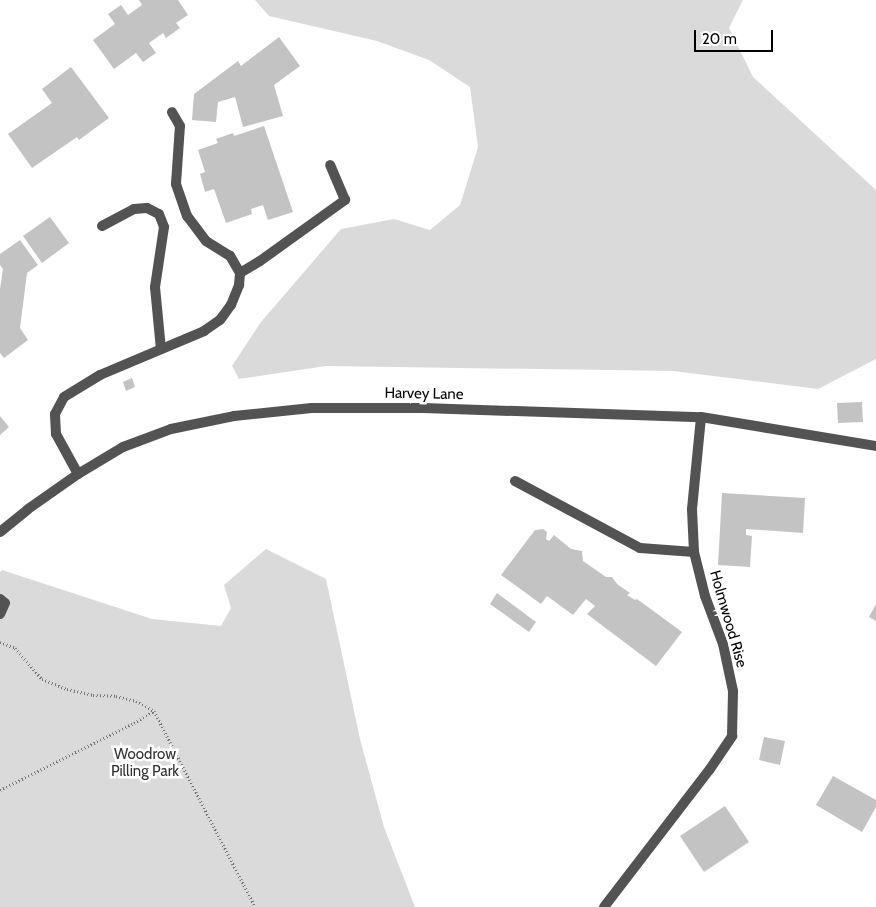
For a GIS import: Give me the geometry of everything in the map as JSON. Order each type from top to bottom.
[{"type":"street","points":[[78,474],[56,434],[56,414],[64,397],[100,374],[204,331],[220,320],[231,305],[239,286],[240,272],[230,256],[206,241],[187,216],[176,184],[180,126],[172,112]]},
{"type":"street","points":[[240,272],[260,261],[345,200],[330,165]]},
{"type":"street","points":[[102,226],[134,209],[147,208],[160,214],[164,227],[155,287],[161,349]]},
{"type":"street","name":"Harvey Lane","points":[[0,532],[28,509],[78,474],[123,447],[172,429],[234,416],[302,409],[423,408],[700,418],[876,446]]},
{"type":"street","name":"Holmwood Rise","points":[[604,907],[710,769],[732,736],[731,681],[723,644],[705,596],[694,552],[692,509],[700,418]]},
{"type":"street","points":[[515,481],[640,548],[694,552]]},
{"type":"street","points":[[0,599],[5,603],[0,614]]},
{"type":"path","points":[[0,642],[15,648],[42,679],[67,689],[136,701],[154,711],[256,907]]},
{"type":"path","points":[[0,790],[134,723],[154,711]]},
{"type":"green space","points":[[255,0],[743,0],[729,28],[753,77],[876,190],[876,359],[818,389],[673,371],[326,366],[239,379],[232,366],[261,322],[341,229],[394,219],[430,230],[460,205],[478,147],[470,87],[429,60],[377,41],[269,16]]},
{"type":"green space","name":"Woodrow Pilling Park","points":[[266,549],[326,579],[360,739],[384,827],[415,907],[0,907],[0,572],[2,570],[152,619],[221,626],[231,608],[224,585]]},
{"type":"building","points":[[139,0],[178,0],[188,15],[176,23],[180,28],[166,38],[163,33],[149,43],[156,53],[143,62],[136,53],[114,69],[93,40],[115,24],[108,14],[121,5],[128,15],[142,5]]},
{"type":"building","points":[[279,37],[300,66],[274,85],[283,116],[243,127],[235,97],[218,102],[216,122],[192,120],[194,94],[238,61],[241,66]]},
{"type":"building","points":[[71,67],[109,118],[79,140],[77,137],[32,168],[8,134],[52,103],[42,89]]},
{"type":"building","points":[[264,126],[293,212],[268,220],[263,205],[251,209],[252,214],[226,223],[214,189],[205,192],[200,174],[205,172],[198,150],[218,143],[216,139],[233,133],[234,136]]},
{"type":"building","points":[[50,217],[69,243],[42,263],[23,236]]},
{"type":"building","points":[[20,240],[38,265],[27,273],[20,328],[28,340],[4,358],[0,353],[0,289],[3,269],[0,265],[0,254]]},
{"type":"building","points":[[132,378],[135,387],[126,391],[123,382]]},
{"type":"building","points":[[862,402],[863,422],[838,423],[837,403]]},
{"type":"building","points":[[0,416],[9,427],[0,435]]},
{"type":"building","points":[[722,493],[805,498],[803,533],[746,529],[746,535],[752,536],[750,567],[718,565]]},
{"type":"building","points":[[543,529],[547,532],[546,539],[549,541],[554,535],[571,549],[582,551],[583,561],[606,577],[612,577],[617,584],[630,593],[627,595],[635,600],[637,599],[682,632],[656,666],[587,614],[595,606],[586,599],[573,615],[547,596],[541,604],[501,575],[535,530]]},
{"type":"building","points":[[497,593],[536,622],[529,632],[490,604]]},
{"type":"building","points":[[876,604],[876,621],[869,617]]},
{"type":"building","points":[[764,737],[785,741],[780,765],[759,760]]},
{"type":"building","points":[[833,776],[876,800],[876,807],[862,832],[816,805]]},
{"type":"building","points":[[725,806],[749,842],[704,872],[680,836]]}]
